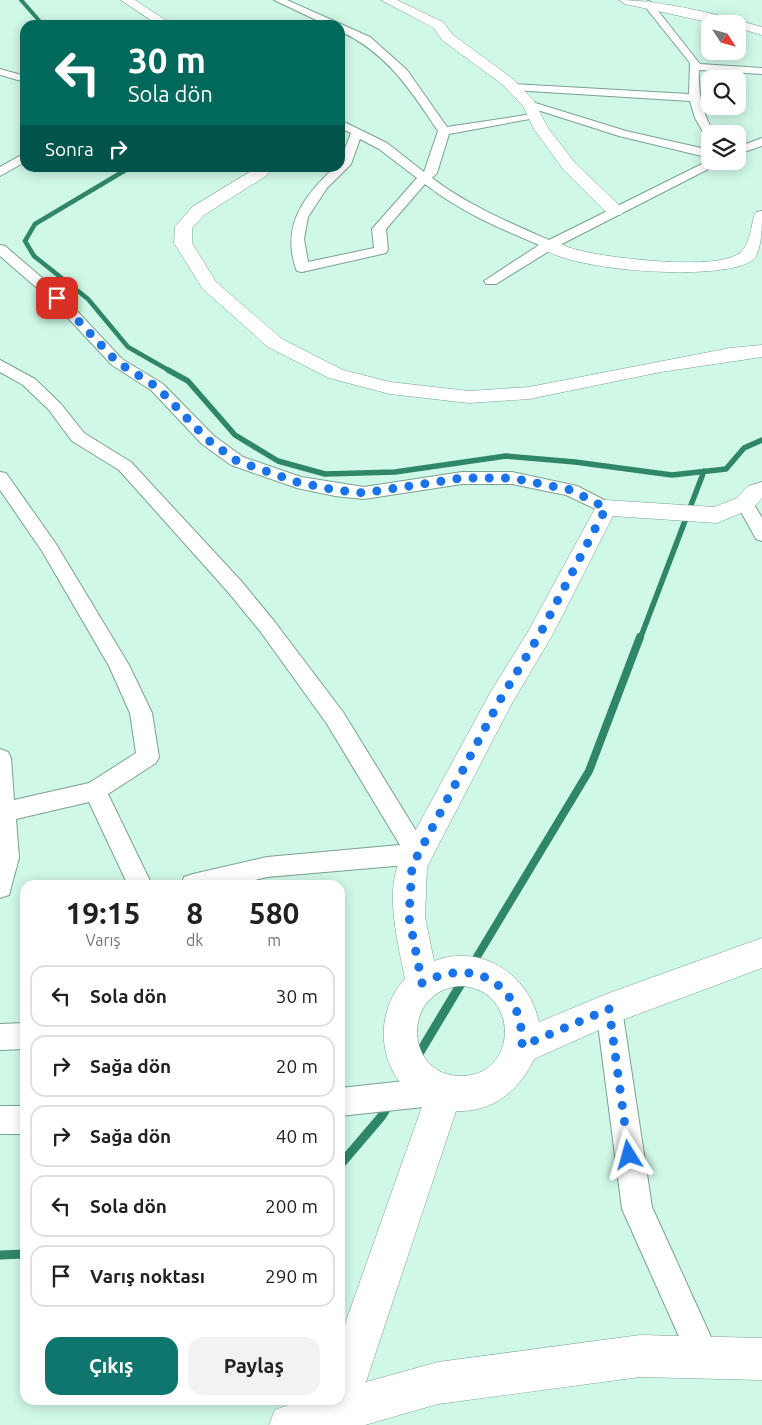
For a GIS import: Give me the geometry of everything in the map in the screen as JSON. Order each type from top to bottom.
[{"type":"street","points":[[127,0],[159,20]]},
{"type":"street","points":[[279,0],[324,20]]},
{"type":"street","points":[[387,0],[439,25],[447,37],[513,87],[532,110],[541,129],[569,166],[615,211]]},
{"type":"street","points":[[625,0],[701,16]]},
{"type":"street","points":[[648,4],[695,63],[692,85],[700,121],[703,125]]},
{"type":"street","points":[[746,27],[762,31]]},
{"type":"street","points":[[345,29],[366,39],[403,72],[444,131]]},
{"type":"street","points":[[694,66],[762,71]]},
{"type":"street","points":[[0,72],[20,78]]},
{"type":"street","points":[[513,87],[695,98]]},
{"type":"street","points":[[444,131],[532,110],[701,152]]},
{"type":"street","points":[[345,126],[383,146],[446,195],[484,216],[575,255],[645,266],[691,268],[726,264],[744,259],[752,249],[762,216]]},
{"type":"street","points":[[337,172],[322,186],[301,217],[297,239],[302,268],[381,250],[379,229],[424,177],[432,173],[444,131]]},
{"type":"street","points":[[345,164],[357,132]]},
{"type":"street","points":[[746,149],[762,142]]},
{"type":"street","points":[[0,172],[20,160]]},
{"type":"street","points":[[491,280],[549,245],[615,211],[662,191],[701,170]]},
{"type":"street","points":[[261,172],[198,211],[184,227],[183,243],[209,285],[275,343],[336,374],[390,388],[478,396],[529,393],[670,365],[762,351]]},
{"type":"street","points":[[0,249],[57,298],[117,362],[157,387],[208,440],[237,461],[297,482],[335,490],[364,493],[462,478],[512,478],[571,490],[606,508],[717,515],[754,496],[762,535]]},
{"type":"street","points":[[0,365],[29,382],[55,408],[78,437],[125,466],[235,587],[267,626],[335,718],[418,854]]},
{"type":"street","points":[[0,477],[49,548],[119,665],[142,713],[148,758],[95,791],[2,812]]},
{"type":"street","points":[[422,983],[409,917],[412,866],[500,700],[540,634],[606,508]]},
{"type":"street","points":[[0,758],[2,812],[7,858],[0,887]]},
{"type":"street","points":[[95,791],[138,880]]},
{"type":"street","points":[[214,880],[267,867],[418,854]]},
{"type":"street","points":[[522,1046],[609,1009],[762,953]]},
{"type":"street","points":[[345,1101],[446,1091],[466,1093],[479,1091],[503,1079],[516,1064],[522,1046],[523,1027],[518,1009],[507,993],[492,981],[475,974],[456,971],[438,974],[422,983],[409,996],[400,1013],[398,1032],[402,1051],[412,1068],[422,1078],[446,1091]]},
{"type":"street","points":[[609,1009],[636,1210],[706,1359]]},
{"type":"street","points":[[0,1037],[20,1036]]},
{"type":"street","points":[[345,1383],[446,1091]]},
{"type":"street","points":[[0,1120],[20,1120]]},
{"type":"street","points":[[345,1402],[438,1383],[640,1356],[762,1360]]},
{"type":"street","points":[[290,1425],[334,1405]]},
{"type":"waterway","points":[[21,0],[39,20]]},
{"type":"waterway","points":[[122,172],[35,224],[25,241],[34,256],[88,299],[128,347],[170,371]]},
{"type":"waterway","points":[[168,370],[188,381],[235,435],[278,461],[325,474],[395,472],[506,456],[575,462],[672,475],[704,471]]},
{"type":"waterway","points":[[704,471],[726,469],[744,448],[762,440]]},
{"type":"waterway","points":[[640,639],[704,471]]},
{"type":"waterway","points":[[472,965],[589,771],[640,637]]},
{"type":"waterway","points":[[462,983],[464,979]]},
{"type":"waterway","points":[[417,1057],[462,982]]},
{"type":"waterway","points":[[345,1159],[381,1117],[390,1103]]},
{"type":"waterway","points":[[0,1255],[20,1254]]},
{"type":"route","points":[[57,298],[117,362],[157,387],[208,440],[237,461],[297,482],[335,490],[364,493],[462,478],[512,478],[571,490],[606,508],[540,634],[500,700],[412,866],[409,917],[422,983],[438,974],[456,971],[475,974],[492,981],[507,993],[518,1009],[523,1027],[522,1046],[609,1009],[629,1155]]}]
